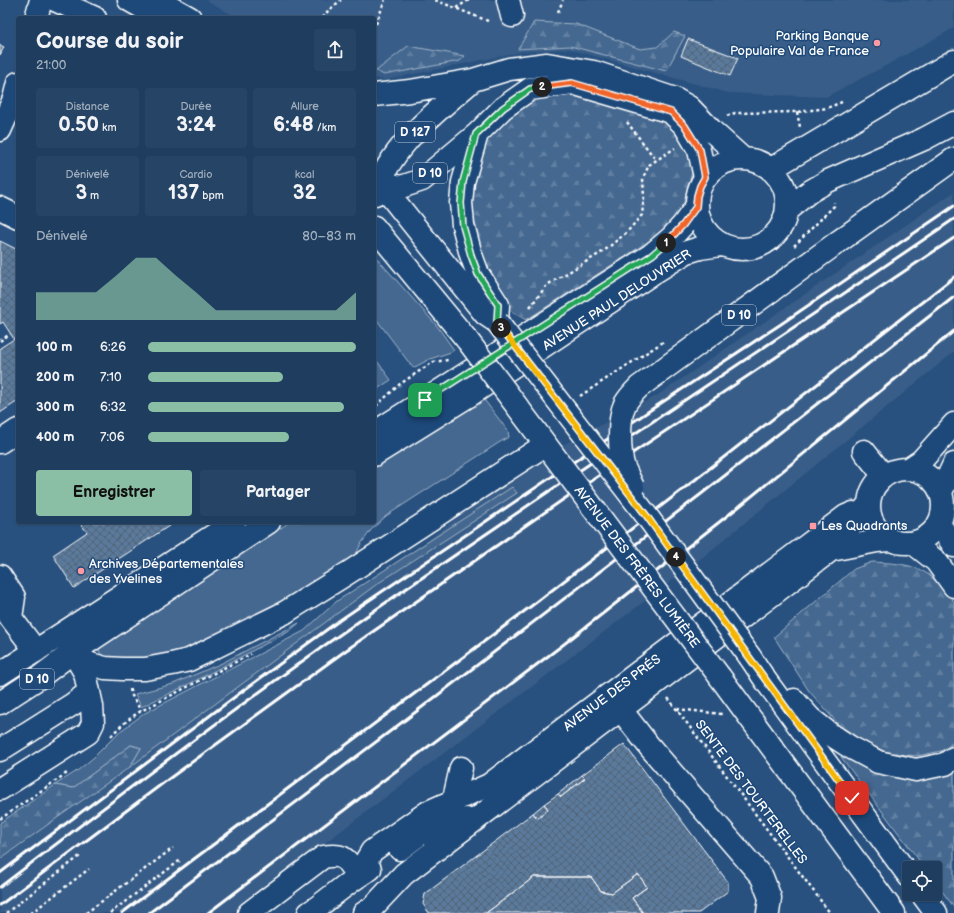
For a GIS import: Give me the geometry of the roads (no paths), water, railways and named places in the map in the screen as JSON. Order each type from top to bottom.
[{"type":"main road","points":[[37,16],[41,0]]},
{"type":"main road","points":[[129,0],[157,16]]},
{"type":"main road","points":[[158,0],[186,16]]},
{"type":"main road","points":[[64,6],[90,16]]},
{"type":"main road","points":[[771,170],[954,61]]},
{"type":"main road","name":"D 127","points":[[376,95],[410,91],[473,80],[509,69],[546,64],[594,72],[675,99],[689,107],[713,132],[743,159]]},
{"type":"main road","name":"D 127","points":[[376,182],[394,155],[418,128],[473,80]]},
{"type":"main road","name":"D 10","points":[[376,184],[401,187],[422,180],[476,134],[503,108],[530,89],[572,83],[671,112],[685,126],[700,150],[705,177]]},
{"type":"main road","points":[[0,130],[16,94]]},
{"type":"main road","points":[[787,210],[809,192],[828,181],[924,139],[954,123]]},
{"type":"main road","name":"D 10","points":[[476,134],[463,182],[461,203],[463,226],[478,274],[498,305],[497,322]]},
{"type":"main road","points":[[743,159],[753,160],[771,170],[779,178],[787,199],[787,210],[783,224],[775,236],[763,244],[749,249],[735,249],[721,245],[704,229],[698,218],[696,207],[697,196],[705,177],[716,167],[729,161],[743,159]]},
{"type":"main road","name":"D 10","points":[[646,515],[624,466],[621,451],[620,428],[622,412],[629,398],[639,387],[954,159]]},
{"type":"main road","points":[[376,185],[485,314],[497,322],[646,515],[902,866]]},
{"type":"main road","name":"AVENUE PAUL DELOUVRIER","points":[[376,432],[652,255],[675,234],[696,207]]},
{"type":"main road","points":[[0,208],[16,216]]},
{"type":"main road","name":"AVENUE DES FRÈRES LUMIÈRE","points":[[376,229],[468,341],[720,677],[894,913]]},
{"type":"main road","name":"AVENUE PAUL DELOUVRIER","points":[[376,454],[467,397],[687,252],[700,248],[721,245]]},
{"type":"main road","points":[[909,469],[921,461],[954,424]]},
{"type":"main road","points":[[0,442],[16,431]]},
{"type":"main road","points":[[73,652],[90,664],[105,668],[145,668],[189,660],[284,613],[348,574],[545,445]]},
{"type":"main road","points":[[864,450],[884,476],[892,471],[900,469],[919,471],[928,476],[941,492],[943,503],[942,514],[938,524],[932,533],[924,539],[913,543]]},
{"type":"main road","points":[[941,492],[954,464]]},
{"type":"main road","name":"AVENUE DES PRÉS","points":[[371,911],[404,874],[446,835],[483,814],[831,550],[868,505],[870,494],[876,484],[884,476]]},
{"type":"main road","points":[[868,505],[869,516],[874,526],[880,534],[889,540]]},
{"type":"main road","name":"AVENUE DES PRÉS","points":[[357,876],[372,851],[428,812],[489,785],[846,516],[868,505]]},
{"type":"main road","name":"D 10","points":[[0,674],[231,524]]},
{"type":"main road","name":"D 10","points":[[0,703],[37,679],[73,652],[266,524]]},
{"type":"main road","points":[[938,524],[954,546]]},
{"type":"main road","name":"AVENUE DES PRÉS","points":[[831,550],[877,541],[889,540],[901,544],[913,543]]},
{"type":"main road","points":[[913,543],[936,561],[954,586]]},
{"type":"main road","points":[[0,576],[14,597],[4,613],[36,651]]},
{"type":"main road","points":[[0,789],[88,733],[93,723],[92,706],[85,673],[73,652]]},
{"type":"main road","points":[[766,681],[794,699],[810,718],[830,734],[878,762],[916,770],[945,764],[954,758]]},
{"type":"main road","points":[[0,750],[89,692]]},
{"type":"main road","points":[[621,710],[649,746],[762,877],[770,898],[768,913]]},
{"type":"main road","points":[[446,835],[461,768]]},
{"type":"main road","name":"AVENUE DES PRÉS","points":[[309,913],[324,903],[357,876],[381,862],[420,834],[446,835]]},
{"type":"main road","points":[[249,913],[323,857],[335,855],[346,859],[357,876]]},
{"type":"main road","points":[[927,901],[936,913]]},
{"type":"railway","points":[[0,873],[340,620],[954,206]]},
{"type":"railway","points":[[0,887],[216,723],[348,629],[499,525],[954,219]]},
{"type":"railway","points":[[0,905],[170,778],[345,651],[561,501],[954,238]]},
{"type":"railway","points":[[122,913],[534,604],[954,277]]},
{"type":"railway","points":[[149,913],[700,495],[954,297]]},
{"type":"railway","points":[[208,913],[564,644],[741,505],[954,331]]},
{"type":"place","name":"Parking Banque Populaire Val de France","points":[[877,43]]},
{"type":"place","name":"Les Quadrants","points":[[813,526]]},
{"type":"place","name":"Archives Départementales des Yvelines","points":[[81,571]]}]
